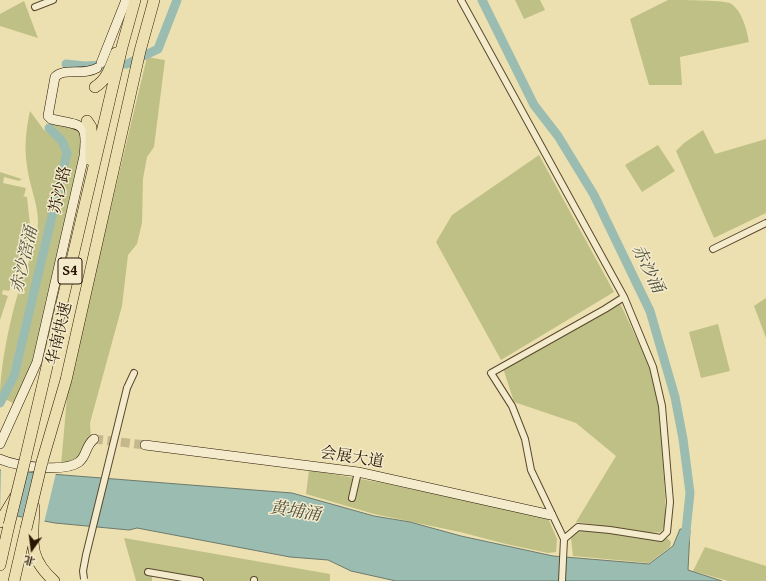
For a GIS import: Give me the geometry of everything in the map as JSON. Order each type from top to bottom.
[{"type":"highway","name":"华南快速","points":[[0,565],[5,524],[17,493],[88,196],[114,82],[120,47],[135,0]]},
{"type":"highway","name":"华南快速","points":[[14,581],[30,530],[34,496],[42,462],[66,380],[140,51],[154,0]]},
{"type":"highway","points":[[98,85],[120,47]]},
{"type":"highway","points":[[87,121],[91,127],[92,146],[88,196]]},
{"type":"highway","points":[[30,530],[37,561],[45,573],[54,581]]},
{"type":"street","points":[[35,7],[53,0]]},
{"type":"street","name":"苏沙路","points":[[0,444],[37,362],[84,156],[86,136],[84,131],[78,125],[51,119],[48,116],[55,78],[58,74],[64,72],[82,73],[99,65],[126,0]]},
{"type":"street","points":[[461,0],[624,297],[653,367],[662,406],[670,502],[667,532],[661,538],[610,530],[578,527],[564,539]]},
{"type":"street","points":[[712,249],[766,223]]},
{"type":"street","points":[[562,581],[564,539],[530,470],[525,439],[512,406],[490,372],[611,306],[624,297]]},
{"type":"street","points":[[85,580],[83,571],[86,556],[127,388],[134,373]]},
{"type":"street","points":[[0,420],[9,424]]},
{"type":"street","points":[[0,459],[34,466],[63,468],[78,462],[83,458],[88,444],[94,439]]},
{"type":"street","name":"会展大道","points":[[145,445],[358,472],[551,515]]},
{"type":"street","points":[[352,498],[358,472]]},
{"type":"street","points":[[148,572],[200,581]]},
{"type":"green space","points":[[515,0],[540,0],[545,10],[524,19]]},
{"type":"green space","points":[[668,0],[730,3],[741,15],[749,42],[680,57],[682,85],[649,85],[630,19]]},
{"type":"green space","points":[[24,1],[38,38],[0,26],[0,14]]},
{"type":"green space","points":[[147,57],[165,60],[154,147],[147,157],[143,179],[142,223],[137,244],[128,255],[122,306],[90,423],[91,439],[79,460],[61,465],[68,386]]},
{"type":"green space","points":[[30,111],[44,130],[55,137],[64,152],[10,374],[0,397],[0,385],[9,329],[22,282],[36,240],[38,222],[38,215],[26,159],[27,131]]},
{"type":"green space","points":[[49,121],[81,130],[82,156],[31,373],[15,404],[5,399],[20,365],[70,158],[67,144]]},
{"type":"green space","points":[[703,130],[715,154],[766,139],[766,213],[714,238],[676,151],[684,143]]},
{"type":"green space","points":[[658,145],[675,171],[642,192],[625,165]]},
{"type":"green space","points":[[539,155],[614,292],[501,360],[436,242],[452,215]]},
{"type":"green space","points":[[0,172],[22,179],[19,181],[4,177],[3,183],[26,188],[24,196],[21,196],[27,197],[30,225],[26,250],[9,291],[3,290],[2,294],[8,296],[0,320]]},
{"type":"green space","points":[[766,298],[766,338],[754,306]]},
{"type":"green space","points":[[620,303],[649,365],[659,404],[665,495],[665,525],[661,532],[651,533],[576,522],[616,456],[576,423],[514,402],[503,368]]},
{"type":"green space","points":[[718,324],[730,371],[701,378],[689,332]]},
{"type":"green space","points":[[309,470],[383,483],[548,518],[557,539],[556,552],[548,553],[460,532],[374,514],[306,494]]},
{"type":"green space","points":[[578,528],[659,539],[667,538],[671,542],[670,547],[649,563],[573,556],[571,538]]},
{"type":"green space","points":[[124,538],[330,574],[330,581],[182,581],[152,576],[152,581],[136,581]]},
{"type":"green space","points":[[705,547],[766,566],[766,581],[728,581],[693,571]]},
{"type":"water","name":"黄埔涌","points":[[0,470],[292,493],[374,516],[410,522],[461,536],[553,556],[649,564],[673,546],[680,529],[690,530],[688,570],[722,581],[396,581],[351,571],[328,560],[290,557],[137,528],[129,530],[55,523],[0,513]]},
{"type":"pier","points":[[1,468],[28,470],[17,518],[0,515]]},
{"type":"pier","points":[[34,471],[56,473],[44,523],[22,519]]},
{"type":"waterway","name":"赤沙滘涌","points":[[66,64],[85,66],[127,64],[158,49],[177,0]]},
{"type":"waterway","name":"赤沙涌","points":[[482,0],[534,105],[558,136],[594,195],[650,311],[675,397],[683,439],[690,493],[685,540]]},
{"type":"waterway","name":"赤沙滘涌","points":[[0,403],[14,376],[67,153],[62,141],[49,128]]},
{"type":"tunnel","points":[[94,439],[145,445]]}]
